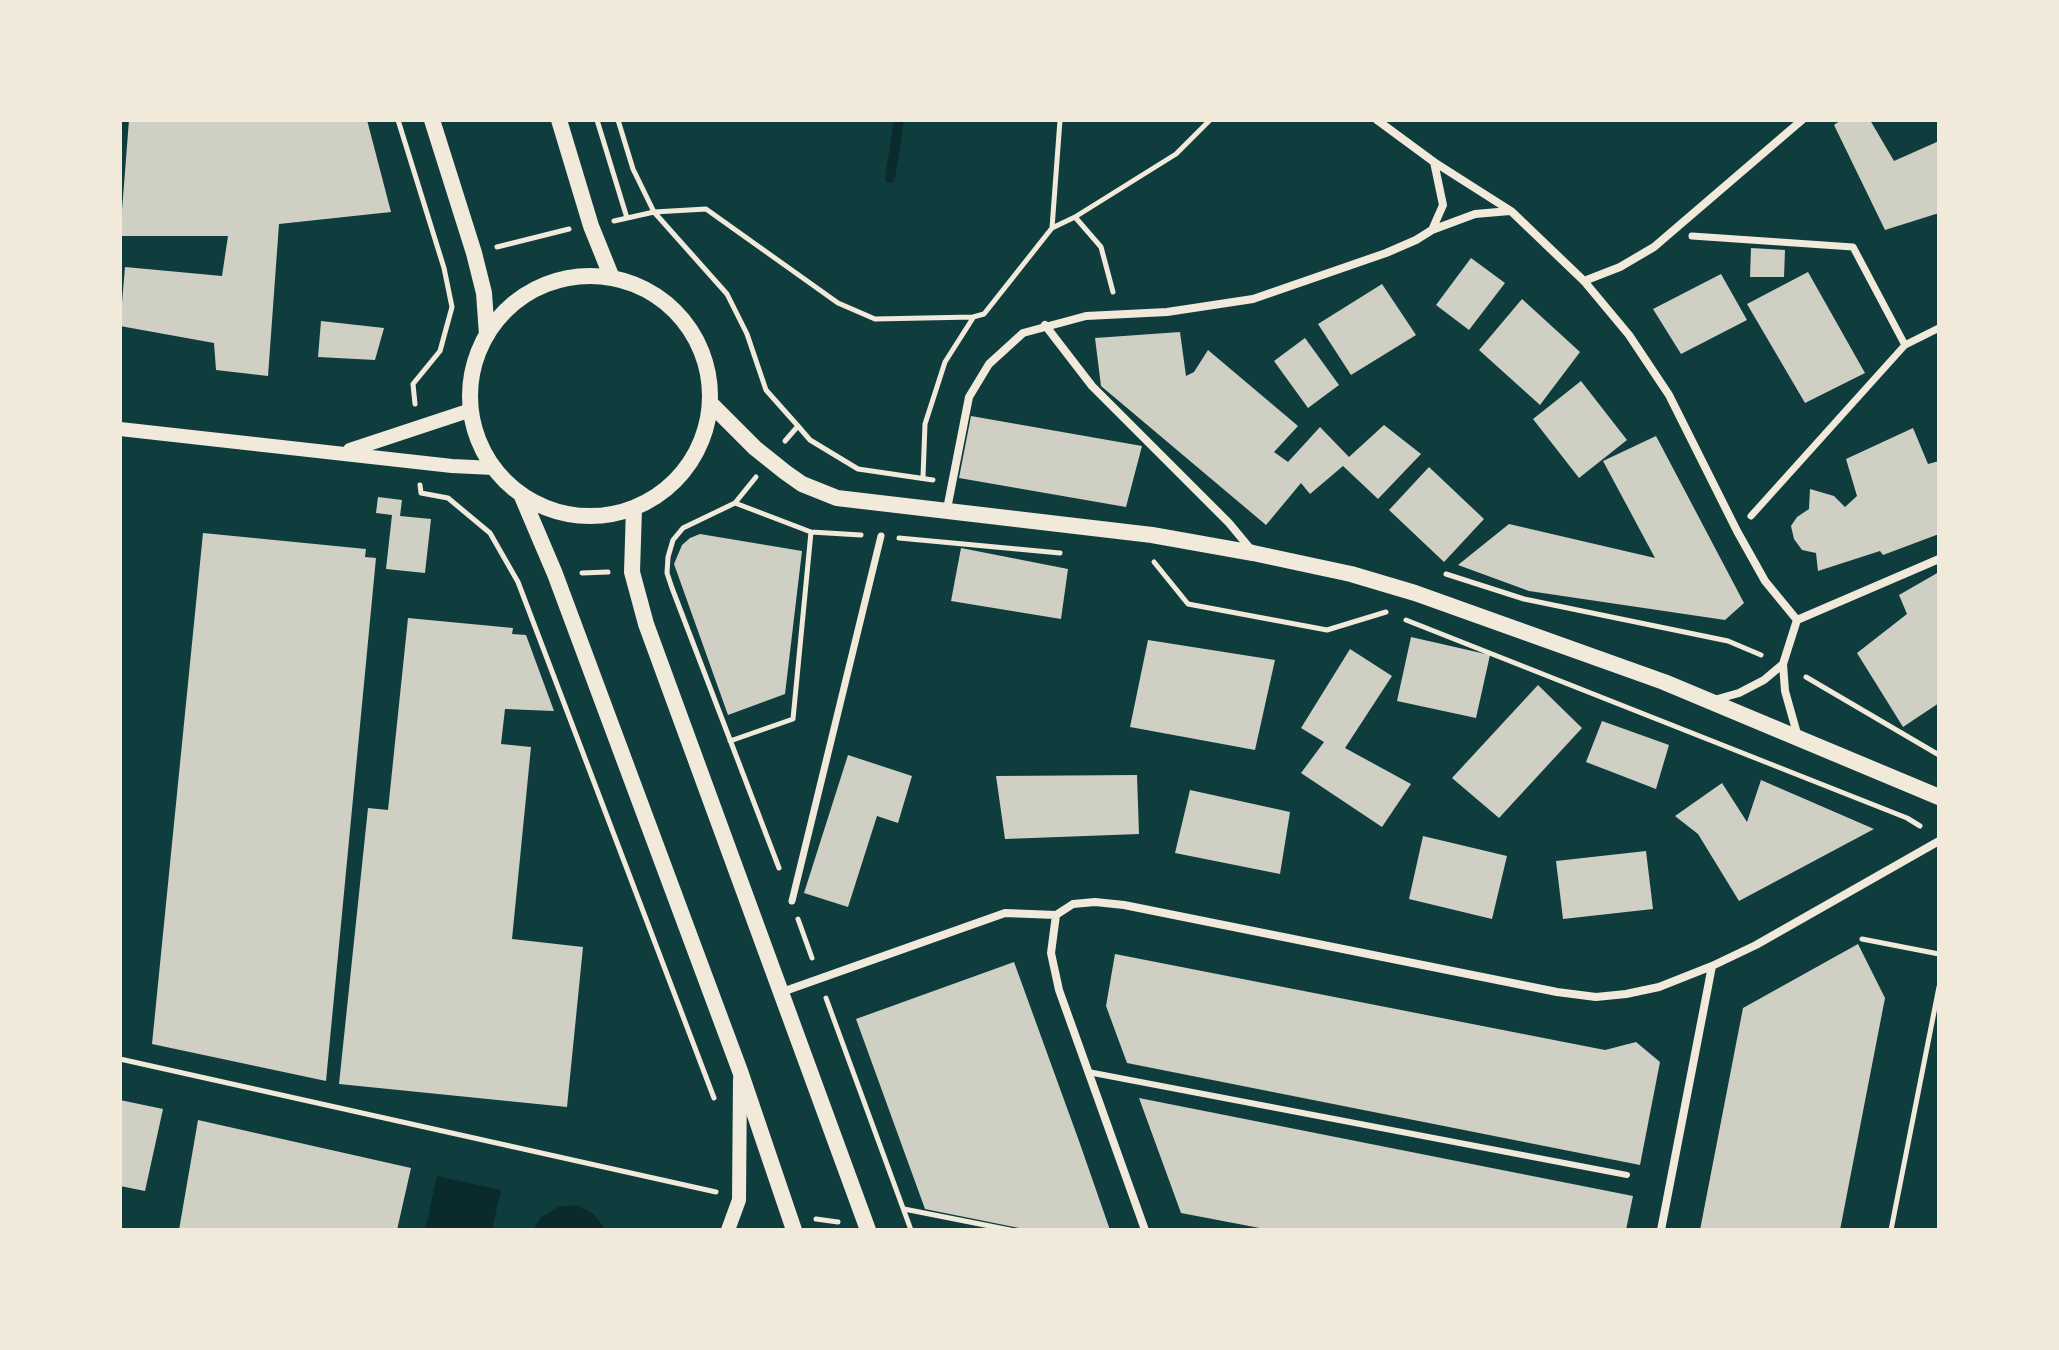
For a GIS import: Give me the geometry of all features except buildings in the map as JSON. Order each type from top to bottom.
[{"type":"main road","points":[[432,120],[474,253],[484,293],[487,335]]},
{"type":"main road","points":[[559,120],[591,226],[612,278]]},
{"type":"main road","points":[[576,276],[612,278],[653,293],[686,322],[706,361],[711,404],[704,437],[688,467],[665,492],[634,508],[606,516],[576,516],[547,508],[521,494],[494,468],[479,440],[471,410],[471,384],[476,359],[487,335],[510,307],[540,286],[576,276]]},
{"type":"main road","points":[[711,404],[755,448],[802,484],[837,498],[1152,535],[1351,574],[1406,590],[1664,682],[1939,797]]},
{"type":"main road","points":[[521,494],[555,574],[740,1071],[794,1230]]},
{"type":"main road","points":[[634,508],[632,572],[646,624],[868,1230]]},
{"type":"street","points":[[1377,120],[1434,162],[1511,211],[1584,281],[1629,335],[1669,395],[1765,581],[1797,620]]},
{"type":"street","points":[[1584,281],[1620,267],[1654,247],[1802,120]]},
{"type":"street","points":[[1432,230],[1443,205],[1434,162]]},
{"type":"street","points":[[947,509],[969,397],[979,378],[1009,343],[1023,333],[1086,316],[1167,312],[1253,299],[1386,253],[1432,230],[1475,214],[1511,211]]},
{"type":"street","points":[[1692,236],[1853,247],[1905,345]]},
{"type":"street","points":[[1045,325],[1092,386],[1229,523],[1253,553]]},
{"type":"street","points":[[1751,516],[1905,345],[1939,328]]},
{"type":"street","points":[[345,452],[471,410]]},
{"type":"street","points":[[120,429],[494,468]]},
{"type":"street","points":[[792,901],[881,536]]},
{"type":"street","points":[[1799,738],[1785,691],[1783,664],[1797,620],[1939,559]]},
{"type":"street","points":[[1709,702],[1739,693],[1764,680],[1783,664]]},
{"type":"street","points":[[782,992],[1005,913],[1056,915],[1073,904],[1095,902],[1124,905],[1557,992],[1596,997],[1659,987],[1712,966],[1806,918],[1939,841]]},
{"type":"street","points":[[1056,915],[1051,953],[1059,990],[1145,1230]]},
{"type":"street","points":[[1661,1230],[1712,966]]},
{"type":"street","points":[[730,1224],[739,1200],[740,1071]]},
{"type":"lane","points":[[1088,1072],[1627,1175]]},
{"type":"path","points":[[398,120],[442,260],[452,307],[440,351],[413,384],[417,427]]},
{"type":"path","points":[[597,120],[627,218]]},
{"type":"path","points":[[618,120],[633,169],[654,212],[727,294],[747,334],[766,390],[798,426]]},
{"type":"path","points":[[1052,228],[1060,120]]},
{"type":"path","points":[[442,260],[545,233],[654,212],[706,209],[838,303],[875,319],[973,317],[984,314],[1052,228],[1176,154],[1210,120]]},
{"type":"path","points":[[1075,217],[1101,247],[1113,292]]},
{"type":"path","points":[[923,477],[925,424],[945,362],[973,317]]},
{"type":"path","points":[[420,462],[421,493],[448,498],[490,533],[513,574],[720,1112]]},
{"type":"path","points":[[911,1230],[792,901],[667,573],[668,557],[673,540],[683,528],[735,503],[811,532],[1063,553]]},
{"type":"path","points":[[730,741],[793,719],[811,532]]},
{"type":"path","points":[[1139,560],[1154,562],[1188,604],[1327,630],[1385,612],[1907,818],[1928,831]]},
{"type":"path","points":[[513,574],[667,573]]},
{"type":"path","points":[[1728,641],[1783,664],[1939,755]]},
{"type":"path","points":[[1862,939],[1939,954]]},
{"type":"path","points":[[1891,1230],[1939,987]]},
{"type":"path","points":[[120,1059],[716,1191]]},
{"type":"path","points":[[711,1204],[718,1178]]},
{"type":"path","points":[[716,1191],[730,1224]]},
{"type":"path","points":[[904,1209],[1010,1230]]},
{"type":"water","points":[[437,1176],[501,1190],[492,1230],[425,1230]]},
{"type":"water","points":[[577,1205],[594,1214],[606,1230],[533,1230],[541,1217],[558,1207]]},
{"type":"waterway","points":[[890,178],[899,120]]}]
